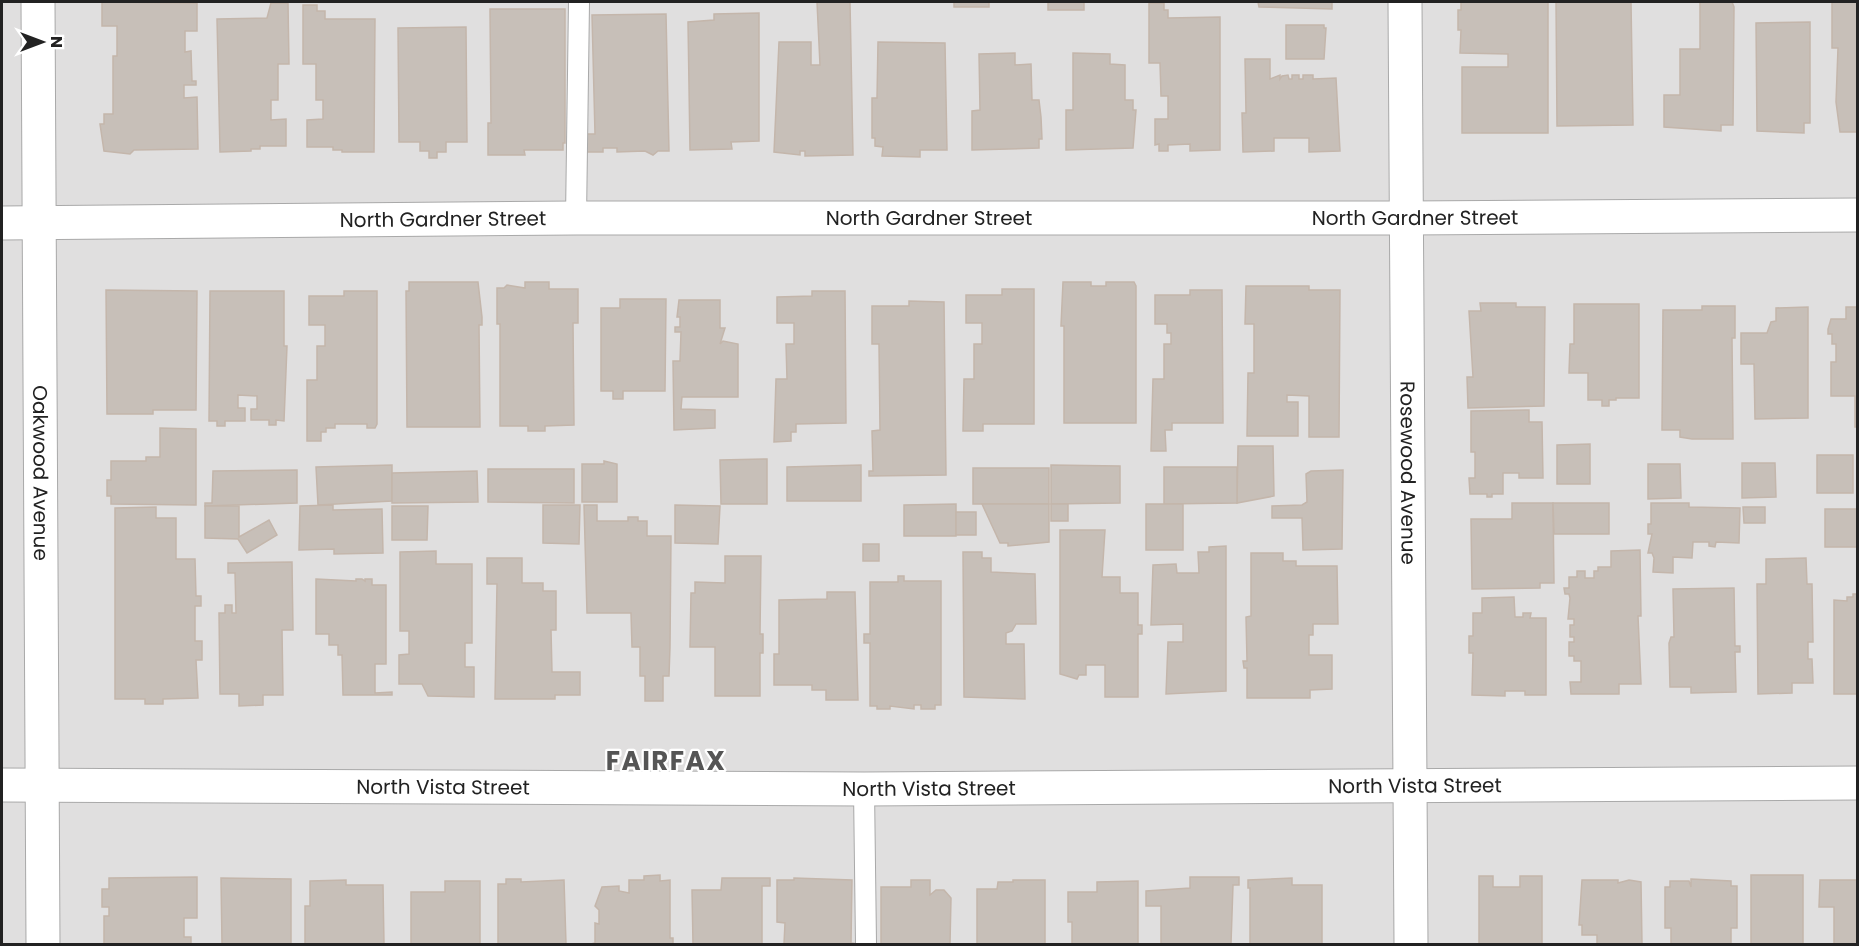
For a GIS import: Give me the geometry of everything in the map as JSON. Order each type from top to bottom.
[{"type":"street","name":"Oakwood Avenue","points":[[38,2],[37,223],[44,784],[43,945]]},
{"type":"street","name":"Rosewood Avenue","points":[[1405,2],[1411,945]]},
{"type":"street","name":"North Gardner Street","points":[[2,223],[576,218],[1406,218],[1857,215]]},
{"type":"street","name":"North Vista Street","points":[[2,784],[864,789],[1857,783]]},
{"type":"lane","points":[[576,218],[579,2]]},
{"type":"lane","points":[[864,789],[866,945]]},
{"type":"shaded area","points":[[2,2],[1857,2],[1857,944],[2,944]]},
{"type":"building","points":[[102,2],[197,3],[197,31],[185,31],[185,52],[191,51],[192,81],[196,81],[196,85],[184,85],[184,98],[197,97],[198,149],[134,150],[130,154],[104,151],[100,124],[104,124],[104,114],[113,114],[113,56],[117,56],[117,26],[102,26]]},
{"type":"building","points":[[817,2],[850,2],[853,155],[805,156],[805,151],[800,151],[800,155],[774,152],[779,42],[811,42],[811,65],[820,65]]},
{"type":"building","points":[[954,2],[989,2],[989,7],[954,7]]},
{"type":"building","points":[[1048,2],[1084,2],[1084,10],[1048,10]]},
{"type":"building","points":[[1258,2],[1332,2],[1332,9],[1259,7]]},
{"type":"building","points":[[1461,2],[1548,2],[1548,133],[1462,133],[1462,67],[1508,67],[1508,54],[1460,53],[1461,30],[1458,30],[1458,10],[1461,10]]},
{"type":"building","points":[[1556,2],[1631,2],[1633,125],[1557,126]]},
{"type":"building","points":[[1700,2],[1732,2],[1734,7],[1733,125],[1721,125],[1721,131],[1664,127],[1664,95],[1680,95],[1680,49],[1700,49]]},
{"type":"building","points":[[1832,2],[1858,2],[1858,132],[1840,132],[1836,102],[1838,48],[1832,48]]},
{"type":"building","points":[[271,3],[288,3],[289,64],[278,64],[278,100],[271,100],[271,120],[286,119],[286,146],[260,146],[260,149],[251,149],[251,151],[220,152],[217,19],[267,18]]},
{"type":"building","points":[[1149,3],[1164,3],[1164,10],[1168,10],[1168,18],[1220,17],[1220,150],[1190,151],[1190,144],[1168,145],[1168,151],[1159,151],[1159,144],[1155,145],[1155,119],[1168,119],[1168,96],[1161,96],[1160,63],[1149,63]]},
{"type":"building","points":[[303,5],[317,5],[317,11],[325,11],[325,19],[375,19],[374,152],[342,152],[342,150],[333,150],[333,147],[307,147],[307,120],[323,119],[323,100],[316,100],[316,64],[303,64]]},
{"type":"building","points":[[490,9],[565,9],[565,143],[563,143],[563,150],[524,150],[525,155],[488,155],[488,123],[491,123]]},
{"type":"building","points":[[759,13],[759,141],[731,142],[732,149],[690,150],[688,22],[714,20],[714,14]]},
{"type":"building","points":[[666,14],[669,151],[658,151],[653,155],[645,151],[617,152],[617,148],[603,148],[603,152],[585,152],[585,134],[595,134],[592,15]]},
{"type":"building","points":[[1810,22],[1810,123],[1804,123],[1804,133],[1757,131],[1756,23]]},
{"type":"building","points":[[1286,25],[1324,25],[1326,28],[1324,59],[1286,59]]},
{"type":"building","points":[[466,27],[467,142],[446,142],[446,152],[437,152],[437,158],[429,158],[429,151],[420,151],[420,142],[399,142],[398,28]]},
{"type":"building","points":[[878,42],[945,43],[947,150],[920,150],[920,157],[882,156],[883,147],[875,146],[875,138],[872,138],[872,98],[877,98]]},
{"type":"building","points":[[1015,53],[1015,65],[1031,64],[1032,100],[1039,100],[1041,117],[1042,139],[1039,139],[1039,148],[972,150],[972,111],[980,110],[979,54]]},
{"type":"building","points":[[1073,53],[1110,54],[1110,64],[1125,65],[1125,100],[1133,100],[1133,110],[1136,110],[1133,148],[1066,150],[1066,110],[1073,110]]},
{"type":"building","points":[[1245,59],[1270,59],[1270,79],[1280,75],[1280,79],[1288,75],[1289,79],[1292,79],[1292,75],[1299,75],[1299,79],[1303,79],[1303,75],[1313,75],[1313,79],[1336,78],[1340,151],[1309,152],[1309,138],[1274,138],[1274,151],[1243,152],[1242,113],[1246,113]]},
{"type":"building","points":[[409,282],[478,282],[482,317],[482,325],[479,325],[480,427],[407,427],[406,291],[409,291]]},
{"type":"building","points":[[525,282],[549,282],[549,289],[578,289],[578,323],[573,323],[574,425],[545,426],[545,431],[528,431],[528,426],[500,426],[500,324],[497,324],[497,288],[504,288],[507,285],[525,288]]},
{"type":"building","points":[[1063,282],[1091,282],[1091,286],[1106,286],[1106,282],[1134,282],[1136,286],[1136,423],[1064,423],[1064,326],[1061,326]]},
{"type":"building","points":[[1246,286],[1309,286],[1309,290],[1340,290],[1339,437],[1309,437],[1309,396],[1287,395],[1287,402],[1298,402],[1298,436],[1247,436],[1248,373],[1254,373],[1254,324],[1245,324]]},
{"type":"building","points":[[1002,289],[1034,289],[1034,424],[983,424],[983,431],[963,431],[964,379],[974,379],[974,344],[982,344],[982,323],[966,323],[966,295],[1002,295]]},
{"type":"building","points":[[106,290],[197,291],[196,410],[153,410],[153,414],[107,414]]},
{"type":"building","points":[[1190,290],[1222,290],[1223,423],[1172,423],[1172,430],[1165,430],[1166,451],[1151,451],[1153,379],[1164,379],[1164,344],[1171,344],[1171,333],[1167,333],[1167,324],[1155,324],[1155,295],[1190,295]]},
{"type":"building","points":[[210,291],[284,291],[284,346],[287,346],[284,421],[276,420],[276,425],[269,425],[269,420],[251,420],[251,409],[257,409],[257,396],[238,395],[238,408],[245,408],[245,421],[225,421],[225,426],[217,426],[217,421],[209,421]]},
{"type":"building","points":[[344,291],[377,291],[377,424],[375,428],[367,428],[367,424],[335,424],[335,428],[326,428],[326,432],[321,432],[321,441],[307,441],[307,380],[317,380],[317,346],[325,346],[325,325],[309,325],[309,296],[344,296]]},
{"type":"building","points":[[812,291],[845,291],[846,423],[796,424],[796,432],[791,432],[791,441],[774,442],[776,379],[787,379],[786,344],[794,344],[794,323],[777,323],[777,297],[812,296]]},
{"type":"building","points":[[620,299],[666,299],[665,391],[623,391],[623,399],[613,399],[613,391],[601,391],[601,308],[620,308]]},
{"type":"building","points":[[679,300],[720,300],[720,328],[725,328],[720,344],[723,341],[738,344],[738,397],[682,397],[681,409],[715,410],[715,428],[674,430],[673,361],[680,361],[681,332],[675,332],[675,327],[680,327],[680,317],[677,317]]},
{"type":"building","points":[[909,301],[944,302],[946,475],[869,476],[869,471],[873,471],[872,431],[880,430],[879,344],[872,344],[872,306],[909,306]]},
{"type":"building","points":[[1480,303],[1516,303],[1516,307],[1545,307],[1544,406],[1468,408],[1467,377],[1473,377],[1469,311],[1481,311]]},
{"type":"building","points":[[1574,304],[1639,304],[1639,398],[1616,398],[1616,400],[1609,400],[1609,406],[1602,406],[1602,400],[1588,400],[1588,373],[1569,373],[1570,344],[1574,344]]},
{"type":"building","points":[[1702,306],[1735,306],[1735,338],[1732,338],[1733,439],[1692,439],[1680,437],[1680,430],[1662,430],[1663,310],[1702,310]]},
{"type":"building","points":[[1808,307],[1808,418],[1755,419],[1754,364],[1741,364],[1741,333],[1767,333],[1771,322],[1776,321],[1776,308]]},
{"type":"building","points":[[1846,307],[1858,307],[1858,427],[1855,427],[1855,396],[1831,396],[1831,362],[1836,362],[1836,344],[1832,344],[1832,334],[1828,334],[1828,329],[1831,319],[1846,319]]},
{"type":"building","points":[[1529,410],[1529,422],[1542,422],[1543,478],[1519,478],[1519,473],[1503,473],[1503,494],[1492,494],[1492,497],[1487,497],[1487,494],[1470,494],[1469,478],[1475,478],[1475,452],[1471,452],[1471,411]]},
{"type":"building","points":[[160,428],[196,429],[196,505],[111,504],[111,496],[107,496],[107,480],[111,480],[111,461],[146,461],[146,457],[160,457]]},
{"type":"building","points":[[1590,444],[1590,484],[1557,484],[1557,445]]},
{"type":"building","points":[[1238,446],[1273,446],[1274,496],[1237,503]]},
{"type":"building","points":[[1817,455],[1853,455],[1853,493],[1817,493]]},
{"type":"building","points":[[767,459],[767,504],[721,504],[720,460]]},
{"type":"building","points":[[604,461],[617,464],[617,502],[582,502],[582,464],[604,464]]},
{"type":"building","points":[[1742,463],[1775,463],[1776,497],[1742,498]]},
{"type":"building","points":[[1648,464],[1680,464],[1681,498],[1648,499]]},
{"type":"building","points":[[392,465],[392,501],[318,505],[316,467]]},
{"type":"building","points":[[861,465],[861,501],[787,501],[787,467]]},
{"type":"building","points":[[1051,465],[1120,466],[1120,503],[1051,504]]},
{"type":"building","points":[[1164,467],[1237,467],[1237,503],[1164,504]]},
{"type":"building","points":[[973,468],[1049,468],[1049,504],[973,504]]},
{"type":"building","points":[[488,469],[574,469],[574,503],[488,502]]},
{"type":"building","points":[[297,470],[297,503],[205,506],[205,503],[212,503],[213,471]]},
{"type":"building","points":[[1343,470],[1342,549],[1303,550],[1302,518],[1272,518],[1272,506],[1302,505],[1307,502],[1306,474],[1311,471]]},
{"type":"building","points":[[477,471],[478,502],[392,503],[392,473]]},
{"type":"building","points":[[1512,503],[1553,503],[1554,583],[1540,583],[1540,588],[1472,589],[1471,519],[1512,519]]},
{"type":"building","points":[[1553,503],[1609,503],[1609,534],[1554,534]]},
{"type":"building","points":[[1651,503],[1689,503],[1689,507],[1740,508],[1739,543],[1716,542],[1715,547],[1709,546],[1709,542],[1693,542],[1692,558],[1673,557],[1673,573],[1653,572],[1654,558],[1652,553],[1648,553],[1652,534],[1648,534],[1648,524],[1651,524]]},
{"type":"building","points":[[956,504],[956,536],[904,536],[904,505]]},
{"type":"building","points":[[982,504],[1049,504],[1049,542],[1008,546],[1008,543],[1000,543]]},
{"type":"building","points":[[1051,504],[1068,504],[1068,521],[1051,521]]},
{"type":"building","points":[[1146,504],[1183,504],[1183,550],[1146,550]]},
{"type":"building","points":[[333,505],[333,510],[382,509],[383,553],[334,554],[334,549],[299,550],[300,506]]},
{"type":"building","points":[[543,505],[580,505],[579,544],[543,543]]},
{"type":"building","points":[[584,505],[597,505],[597,521],[628,521],[628,517],[638,517],[638,521],[647,521],[647,536],[671,536],[669,676],[663,676],[663,701],[645,701],[645,676],[640,676],[640,647],[632,647],[631,613],[587,613]]},
{"type":"building","points":[[675,505],[720,506],[718,544],[675,543]]},
{"type":"building","points":[[205,506],[239,506],[239,537],[269,520],[277,535],[247,553],[238,539],[205,538]]},
{"type":"building","points":[[392,506],[428,506],[427,540],[392,540]]},
{"type":"building","points":[[156,507],[156,518],[176,518],[176,559],[195,559],[196,596],[201,596],[201,606],[195,606],[195,641],[202,641],[202,660],[196,660],[198,698],[163,699],[163,704],[145,704],[145,699],[115,699],[115,508]]},
{"type":"building","points":[[1743,507],[1765,507],[1765,523],[1744,523]]},
{"type":"building","points":[[1825,509],[1858,509],[1858,547],[1825,547]]},
{"type":"building","points":[[956,512],[976,512],[976,535],[956,535]]},
{"type":"building","points":[[1060,530],[1105,530],[1102,577],[1120,577],[1120,593],[1138,593],[1138,625],[1142,625],[1142,634],[1138,634],[1138,697],[1105,697],[1105,665],[1086,665],[1086,675],[1079,675],[1077,679],[1060,674]]},
{"type":"building","points":[[863,544],[879,544],[879,561],[863,561]]},
{"type":"building","points":[[1226,546],[1226,691],[1166,694],[1168,642],[1183,642],[1183,624],[1151,625],[1153,565],[1176,564],[1177,573],[1199,573],[1198,552],[1209,552],[1209,547]]},
{"type":"building","points":[[1640,550],[1641,616],[1638,616],[1641,684],[1619,684],[1619,694],[1571,694],[1570,682],[1581,682],[1581,661],[1574,661],[1574,656],[1569,656],[1569,642],[1574,642],[1574,637],[1570,637],[1570,625],[1574,625],[1574,619],[1568,619],[1570,598],[1569,594],[1565,594],[1564,588],[1569,588],[1569,577],[1577,577],[1577,571],[1585,571],[1585,578],[1594,578],[1594,571],[1598,571],[1598,567],[1611,567],[1611,551]]},
{"type":"building","points":[[436,551],[436,564],[472,564],[472,643],[465,643],[465,667],[474,667],[474,697],[428,696],[422,684],[399,684],[399,655],[409,654],[409,631],[400,631],[400,552]]},
{"type":"building","points":[[963,552],[982,552],[982,558],[991,558],[991,572],[1035,574],[1036,624],[1016,624],[1012,631],[1006,633],[1006,644],[1024,644],[1025,699],[964,697]]},
{"type":"building","points":[[1251,553],[1283,553],[1283,561],[1296,561],[1296,566],[1337,566],[1338,624],[1313,624],[1313,635],[1309,635],[1309,655],[1332,655],[1332,689],[1310,690],[1310,698],[1247,698],[1247,668],[1244,668],[1243,661],[1247,661],[1246,617],[1251,616]]},
{"type":"building","points":[[725,556],[761,556],[760,634],[763,634],[763,653],[760,653],[760,696],[715,696],[715,647],[690,647],[691,593],[695,593],[695,582],[725,583]]},
{"type":"building","points":[[487,558],[522,558],[522,583],[543,583],[543,591],[556,591],[556,630],[551,630],[552,672],[580,672],[580,695],[555,695],[555,699],[495,699],[497,584],[487,584]]},
{"type":"building","points":[[1806,558],[1807,584],[1812,584],[1813,642],[1808,642],[1808,659],[1812,659],[1813,683],[1792,683],[1792,693],[1758,694],[1757,584],[1766,584],[1766,559]]},
{"type":"building","points":[[292,562],[293,630],[282,630],[283,695],[263,695],[263,705],[239,706],[239,694],[220,694],[219,613],[225,613],[225,605],[232,605],[232,613],[236,613],[235,573],[228,573],[228,563]]},
{"type":"building","points":[[898,576],[904,576],[904,581],[941,581],[941,705],[935,705],[935,709],[921,709],[921,705],[914,705],[914,709],[890,706],[890,709],[877,709],[877,706],[870,706],[870,643],[864,643],[864,634],[870,634],[870,582],[898,582]]},
{"type":"building","points":[[316,579],[356,581],[356,579],[362,579],[365,581],[365,579],[372,579],[372,585],[386,585],[386,664],[375,664],[375,693],[392,692],[392,695],[343,695],[342,655],[338,655],[338,645],[329,645],[329,634],[316,634]]},
{"type":"building","points":[[1734,588],[1735,646],[1740,646],[1740,652],[1735,652],[1736,692],[1691,693],[1691,687],[1670,687],[1669,643],[1671,637],[1674,637],[1673,589]]},
{"type":"building","points":[[827,592],[855,592],[858,700],[826,700],[826,690],[812,690],[812,685],[774,685],[774,654],[779,654],[779,600],[827,599]]},
{"type":"building","points":[[1853,594],[1858,594],[1858,694],[1834,694],[1834,600],[1847,601],[1847,597],[1853,597]]},
{"type":"building","points":[[1514,597],[1515,617],[1523,617],[1523,613],[1531,613],[1530,618],[1546,618],[1546,695],[1525,695],[1525,691],[1505,691],[1505,696],[1472,695],[1473,653],[1469,653],[1469,636],[1473,636],[1473,613],[1482,613],[1482,598]]},
{"type":"building","points":[[660,875],[660,881],[670,880],[670,938],[673,938],[673,944],[591,944],[595,943],[595,923],[599,924],[599,910],[595,906],[602,887],[619,886],[619,891],[629,893],[629,880],[644,880],[644,876]]},
{"type":"building","points":[[1751,875],[1803,875],[1803,944],[1751,944]]},
{"type":"building","points":[[1479,876],[1493,876],[1493,887],[1520,887],[1520,876],[1542,876],[1542,944],[1479,944]]},
{"type":"building","points":[[197,877],[197,918],[184,918],[184,937],[191,937],[191,944],[104,944],[104,916],[109,916],[109,907],[102,907],[102,889],[109,889],[109,878]]},
{"type":"building","points":[[1190,877],[1239,877],[1239,885],[1233,885],[1231,944],[1161,944],[1161,906],[1146,906],[1146,891],[1190,888]]},
{"type":"building","points":[[221,878],[291,879],[291,944],[222,944]]},
{"type":"building","points":[[722,878],[770,878],[770,886],[762,886],[762,944],[693,944],[692,890],[721,890]]},
{"type":"building","points":[[794,878],[852,880],[851,943],[858,944],[784,944],[785,923],[777,922],[777,880],[794,880]]},
{"type":"building","points":[[1292,878],[1292,885],[1322,885],[1322,944],[1250,944],[1248,880]]},
{"type":"building","points":[[506,879],[521,879],[521,882],[564,880],[566,944],[498,944],[498,884],[506,884]]},
{"type":"building","points":[[1691,879],[1731,881],[1731,886],[1737,886],[1737,928],[1731,928],[1731,944],[1671,944],[1671,928],[1665,928],[1665,887],[1670,887],[1670,881],[1689,881],[1691,887]]},
{"type":"building","points":[[346,880],[346,885],[383,885],[384,944],[305,944],[305,906],[310,906],[310,881]]},
{"type":"building","points":[[911,880],[930,880],[930,895],[936,890],[944,890],[951,898],[950,944],[881,944],[881,887],[911,887]]},
{"type":"building","points":[[1013,880],[1045,880],[1045,944],[977,944],[977,889],[997,889],[998,882],[1013,882]]},
{"type":"building","points":[[1582,880],[1641,882],[1642,944],[1597,944],[1597,935],[1582,935],[1582,925],[1579,925]]},
{"type":"building","points":[[1820,880],[1858,880],[1858,944],[1834,944],[1834,907],[1819,907]]},
{"type":"building","points":[[445,881],[480,881],[480,944],[411,944],[411,892],[445,892]]},
{"type":"building","points":[[1138,881],[1138,944],[1072,944],[1072,922],[1068,922],[1068,892],[1097,892],[1097,882]]},
{"type":"district","name":"FAIRFAX","points":[[666,761]]}]
